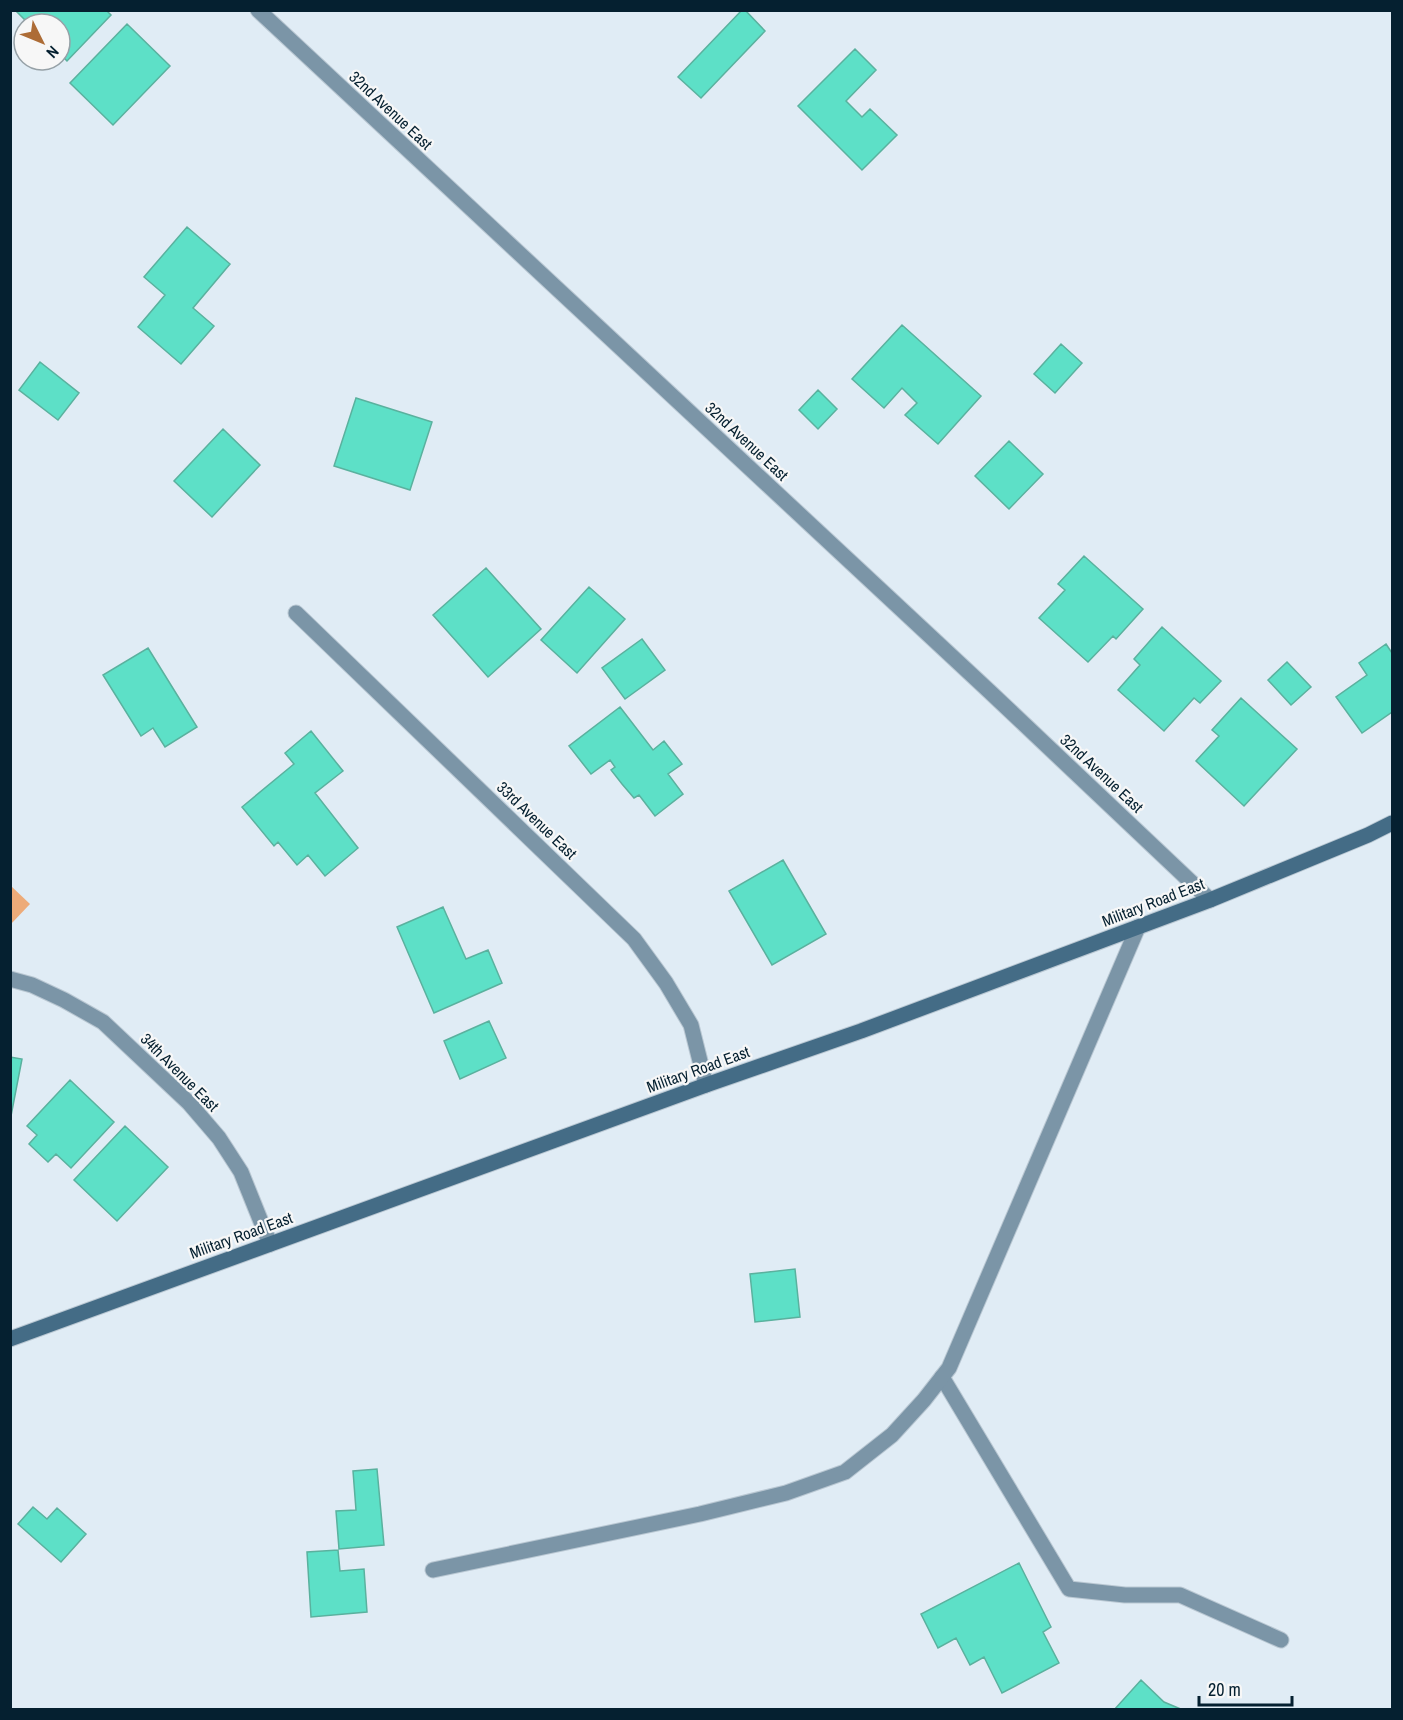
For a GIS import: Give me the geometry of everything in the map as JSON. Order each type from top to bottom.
[{"type":"street","name":"32nd Avenue East","points":[[258,10],[981,683],[1210,900]]},
{"type":"street","name":"33rd Avenue East","points":[[296,613],[634,939],[666,983],[691,1025],[706,1085]]},
{"type":"street","name":"Military Road East","points":[[10,1339],[706,1085],[861,1031],[1210,900],[1392,823]]},
{"type":"street","points":[[433,1570],[700,1515],[786,1494],[845,1472],[892,1435],[942,1377],[954,1357],[1138,927]]},
{"type":"street","name":"34th Avenue East","points":[[10,979],[32,985],[103,1022],[189,1103],[219,1138],[241,1172],[270,1244]]},
{"type":"street","points":[[942,1377],[1069,1589],[1125,1595],[1180,1595],[1281,1640]]},
{"type":"shaded area","points":[[11,886],[30,904],[10,924]]},
{"type":"building","points":[[15,10],[106,10],[111,15],[72,56],[72,12],[17,12]]},
{"type":"building","points":[[742,10],[745,10],[765,31],[701,98],[678,77]]},
{"type":"building","points":[[127,24],[170,66],[113,125],[70,83]]},
{"type":"building","points":[[855,49],[876,70],[846,101],[862,117],[870,109],[897,135],[862,170],[798,106]]},
{"type":"building","points":[[187,227],[230,264],[193,308],[214,326],[181,364],[138,327],[165,295],[144,277]]},
{"type":"building","points":[[902,325],[981,396],[938,444],[905,415],[917,403],[902,388],[884,408],[852,379]]},
{"type":"building","points":[[1061,344],[1082,363],[1055,393],[1034,374]]},
{"type":"building","points":[[40,362],[79,393],[58,420],[19,390]]},
{"type":"building","points":[[818,390],[837,409],[818,429],[799,410]]},
{"type":"building","points":[[356,398],[432,422],[410,490],[334,466]]},
{"type":"building","points":[[223,429],[260,465],[212,517],[174,481]]},
{"type":"building","points":[[1009,441],[1043,474],[1009,509],[975,476]]},
{"type":"building","points":[[1084,556],[1143,609],[1116,639],[1113,636],[1088,662],[1039,618],[1065,590],[1058,584]]},
{"type":"building","points":[[486,568],[541,629],[488,677],[433,615]]},
{"type":"building","points":[[589,587],[625,619],[577,673],[541,640]]},
{"type":"building","points":[[1162,627],[1221,681],[1200,703],[1194,698],[1164,731],[1118,690],[1140,665],[1134,659]]},
{"type":"building","points":[[642,639],[665,670],[625,699],[602,668]]},
{"type":"building","points":[[1386,644],[1392,653],[1392,712],[1362,733],[1336,697],[1367,675],[1359,663]]},
{"type":"building","points":[[148,648],[197,727],[165,747],[153,728],[141,736],[103,675]]},
{"type":"building","points":[[1287,662],[1311,687],[1291,705],[1268,680]]},
{"type":"building","points":[[1241,698],[1297,749],[1244,806],[1196,761],[1219,736],[1212,730]]},
{"type":"building","points":[[620,707],[653,750],[664,741],[682,764],[668,774],[683,794],[655,816],[639,795],[634,798],[622,784],[611,770],[615,767],[610,760],[591,774],[569,746]]},
{"type":"building","points":[[311,731],[343,771],[315,793],[358,848],[325,876],[308,855],[297,865],[278,842],[274,846],[242,807],[294,764],[285,753]]},
{"type":"building","points":[[783,860],[826,934],[772,965],[729,891]]},
{"type":"building","points":[[443,907],[466,959],[488,950],[502,983],[434,1013],[397,927]]},
{"type":"building","points":[[489,1021],[506,1058],[460,1079],[444,1041]]},
{"type":"building","points":[[10,1057],[22,1059],[11,1116],[10,1116]]},
{"type":"building","points":[[70,1080],[114,1122],[71,1168],[56,1154],[48,1162],[29,1144],[37,1135],[27,1126]]},
{"type":"building","points":[[125,1126],[168,1167],[117,1221],[74,1180]]},
{"type":"building","points":[[795,1269],[800,1317],[755,1322],[750,1274]]},
{"type":"building","points":[[377,1469],[384,1545],[339,1549],[336,1511],[356,1510],[353,1471]]},
{"type":"building","points":[[33,1507],[47,1519],[57,1508],[86,1534],[61,1562],[18,1524]]},
{"type":"building","points":[[338,1550],[340,1571],[364,1569],[367,1612],[311,1617],[307,1552]]},
{"type":"building","points":[[1019,1563],[1051,1627],[1043,1632],[1059,1663],[1002,1693],[984,1657],[970,1665],[956,1638],[938,1648],[921,1614]]},
{"type":"building","points":[[1141,1680],[1164,1702],[1183,1710],[1114,1710]]}]
